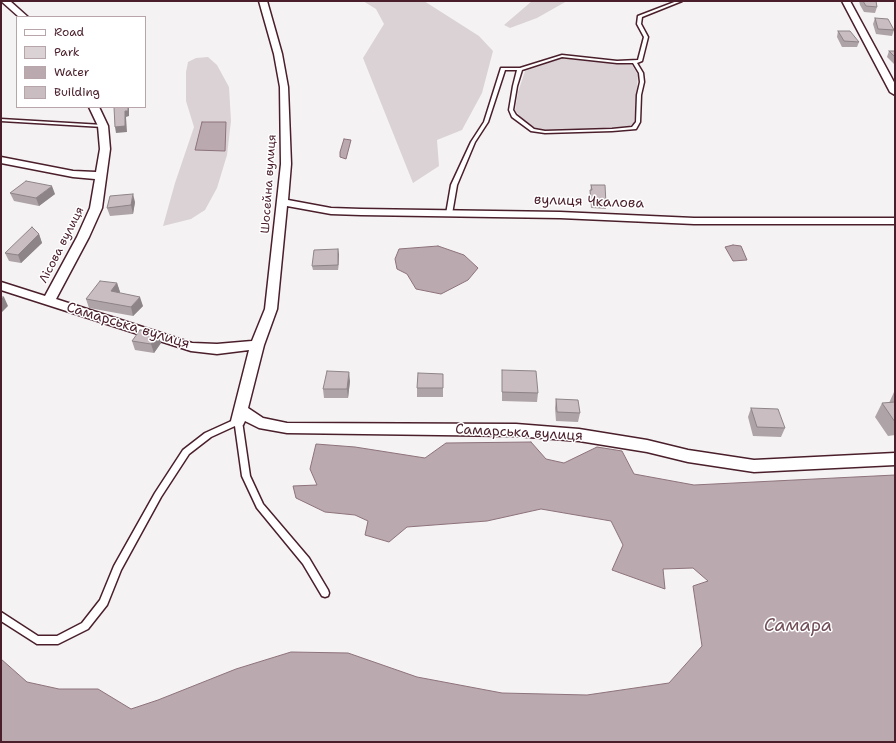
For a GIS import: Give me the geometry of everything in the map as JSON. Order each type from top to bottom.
[{"type":"street","points":[[5,1],[23,16]]},
{"type":"street","name":"Шосейна вулиця","points":[[239,415],[257,345],[271,309],[286,164],[284,87],[278,54],[263,1]]},
{"type":"street","points":[[846,1],[895,92]]},
{"type":"street","name":"Лісова вулиця","points":[[49,301],[83,237],[96,208],[105,149],[103,126],[94,108]]},
{"type":"street","points":[[1,160],[73,174],[101,176]]},
{"type":"street","name":"вулиця Чкалова","points":[[282,202],[331,211],[560,215],[687,220],[895,221]]},
{"type":"street","name":"Самарська вулиця","points":[[1,286],[191,347],[217,348],[257,345]]},
{"type":"street","name":"Самарська вулиця","points":[[239,415],[259,423],[287,428],[516,430],[579,435],[647,446],[688,456],[754,466],[895,459]]},
{"type":"lane","points":[[448,214],[454,185],[473,142],[486,122],[503,68],[520,69],[562,56],[634,62],[640,61],[646,37],[640,24],[640,16],[680,1]]},
{"type":"lane","points":[[520,69],[515,86],[512,110],[514,116],[533,130],[545,132],[612,130],[634,128],[638,122],[639,95],[642,82],[641,73],[634,62]]},
{"type":"lane","points":[[1,120],[103,126]]},
{"type":"lane","points":[[1,616],[37,640],[58,640],[85,626],[104,602],[117,569],[158,495],[186,452],[208,435],[239,415],[246,476],[260,506],[306,561],[325,593]]},
{"type":"green space","points":[[363,1],[424,1],[479,36],[493,51],[482,93],[462,130],[437,140],[439,166],[413,183],[363,58],[384,24],[376,9]]},
{"type":"green space","points":[[532,1],[567,1],[537,18],[510,28],[504,25]]},
{"type":"green space","points":[[208,57],[217,65],[229,87],[231,121],[227,155],[217,188],[205,210],[191,219],[163,226],[175,183],[194,127],[186,101],[186,72],[188,62],[196,58]]},
{"type":"green space","points":[[562,58],[632,65],[638,75],[634,123],[630,126],[590,130],[544,130],[535,128],[521,118],[515,110],[518,92],[525,71]]},
{"type":"water","points":[[202,122],[226,122],[225,151],[195,150]]},
{"type":"water","points":[[344,139],[351,140],[346,159],[340,157]]},
{"type":"water","points":[[733,245],[741,246],[747,260],[733,261],[725,247]]},
{"type":"water","points":[[438,246],[464,255],[478,268],[468,280],[441,294],[416,289],[407,274],[397,269],[395,259],[399,249]]},
{"type":"water","name":"Самара","points":[[531,442],[546,459],[564,463],[597,447],[622,451],[634,474],[694,485],[895,475],[895,742],[1,742],[1,659],[27,682],[59,689],[98,689],[131,709],[158,700],[236,669],[291,652],[348,653],[417,677],[502,693],[587,695],[669,683],[702,646],[693,586],[708,581],[693,568],[663,569],[665,589],[612,570],[623,545],[611,521],[541,509],[487,521],[407,527],[389,542],[365,535],[368,521],[355,515],[325,512],[296,498],[293,486],[317,485],[310,469],[316,444],[355,447],[425,458],[446,443]]},
{"type":"building","points":[[863,1],[876,1],[877,7],[866,6]]},
{"type":"building","points":[[875,18],[888,19],[894,30],[878,29]]},
{"type":"building","points":[[838,31],[850,31],[859,42],[844,41]]},
{"type":"building","points":[[889,51],[895,51],[895,57]]},
{"type":"building","points":[[114,108],[128,108],[128,111],[125,111],[125,126],[115,127]]},
{"type":"building","points":[[26,181],[52,186],[36,198],[10,193]]},
{"type":"building","points":[[591,185],[605,185],[606,204],[591,204]]},
{"type":"building","points":[[133,194],[131,205],[107,208],[110,196]]},
{"type":"building","points":[[32,227],[39,234],[18,255],[5,253]]},
{"type":"building","points":[[338,249],[338,265],[312,266],[314,250]]},
{"type":"building","points":[[100,281],[117,283],[111,291],[140,297],[131,307],[86,299]]},
{"type":"building","points":[[140,330],[158,334],[151,344],[132,341]]},
{"type":"building","points":[[502,370],[536,371],[538,393],[502,392]]},
{"type":"building","points":[[327,371],[349,372],[347,389],[323,389]]},
{"type":"building","points":[[418,373],[443,374],[443,388],[417,388]]},
{"type":"building","points":[[556,399],[578,400],[580,413],[557,412]]},
{"type":"building","points":[[895,402],[895,422],[882,403]]},
{"type":"building","points":[[751,408],[778,409],[785,428],[757,427]]}]
